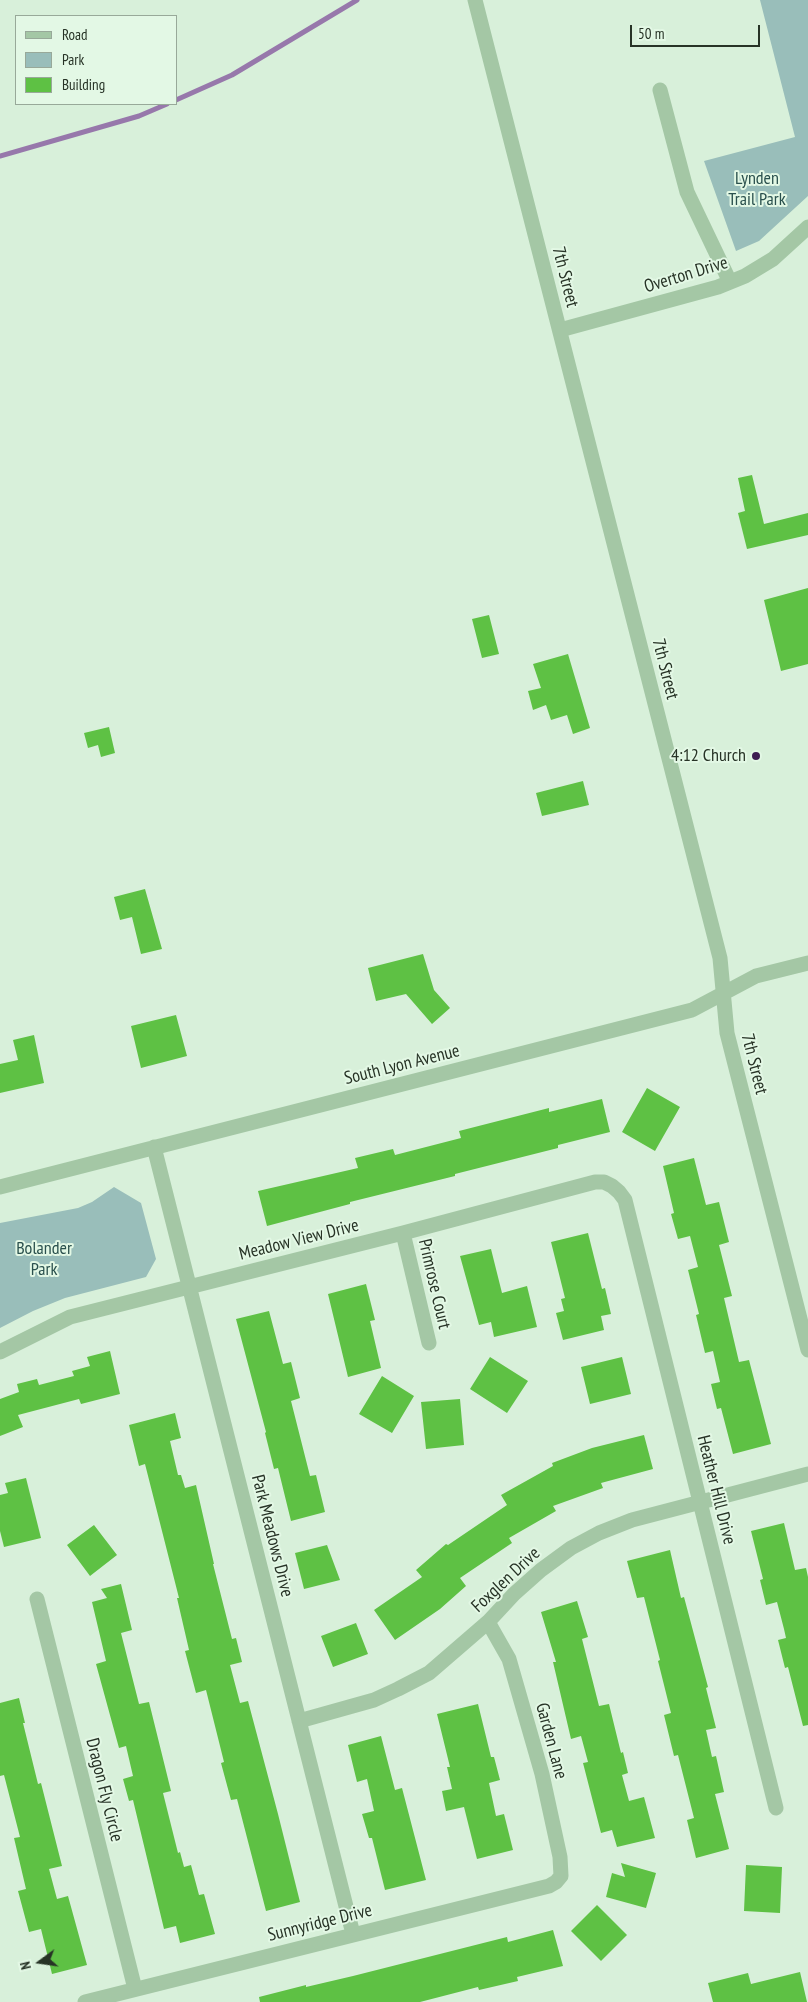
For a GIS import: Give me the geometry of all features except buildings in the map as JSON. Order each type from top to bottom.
[{"type":"street","name":"7th Street","points":[[475,0],[720,958],[727,1033],[808,1350]]},
{"type":"street","points":[[660,90],[687,192],[730,282]]},
{"type":"street","name":"Overton Drive","points":[[560,330],[718,287],[745,276],[772,258],[808,227]]},
{"type":"street","name":"South Lyon Avenue","points":[[0,1187],[692,1010],[756,976],[808,963]]},
{"type":"street","name":"Park Meadows Drive","points":[[154,1147],[353,1934]]},
{"type":"street","name":"Meadow View Drive","points":[[0,1352],[70,1317],[403,1234],[595,1182],[604,1182],[612,1186]]},
{"type":"street","name":"Heather Hill Drive","points":[[612,1186],[625,1200],[776,1808]]},
{"type":"street","name":"Primrose Court","points":[[403,1234],[429,1343]]},
{"type":"street","name":"Foxglen Drive","points":[[299,1721],[374,1700],[398,1690],[429,1673],[488,1622],[540,1570],[571,1548],[599,1533],[632,1520],[808,1474]]},
{"type":"street","name":"Dragon Fly Circle","points":[[37,1599],[135,1989]]},
{"type":"street","name":"Garden Lane","points":[[488,1622],[509,1659],[542,1774],[560,1858],[560,1876]]},
{"type":"street","name":"Sunnyridge Drive","points":[[85,2002],[549,1886],[556,1882],[560,1876]]},
{"type":"green space","name":"Lynden Trail Park","points":[[760,0],[808,0],[808,196],[759,241],[736,251],[704,161],[795,137]]},
{"type":"green space","name":"Bolander Park","points":[[114,1187],[141,1203],[156,1259],[146,1277],[65,1298],[33,1311],[0,1328],[0,1223],[78,1208],[92,1202]]},
{"type":"waterway","points":[[178,99],[232,75],[357,0]]},
{"type":"waterway","points":[[0,156],[139,116],[165,105]]},
{"type":"place","name":"4:12 Church","points":[[756,756]]}]
